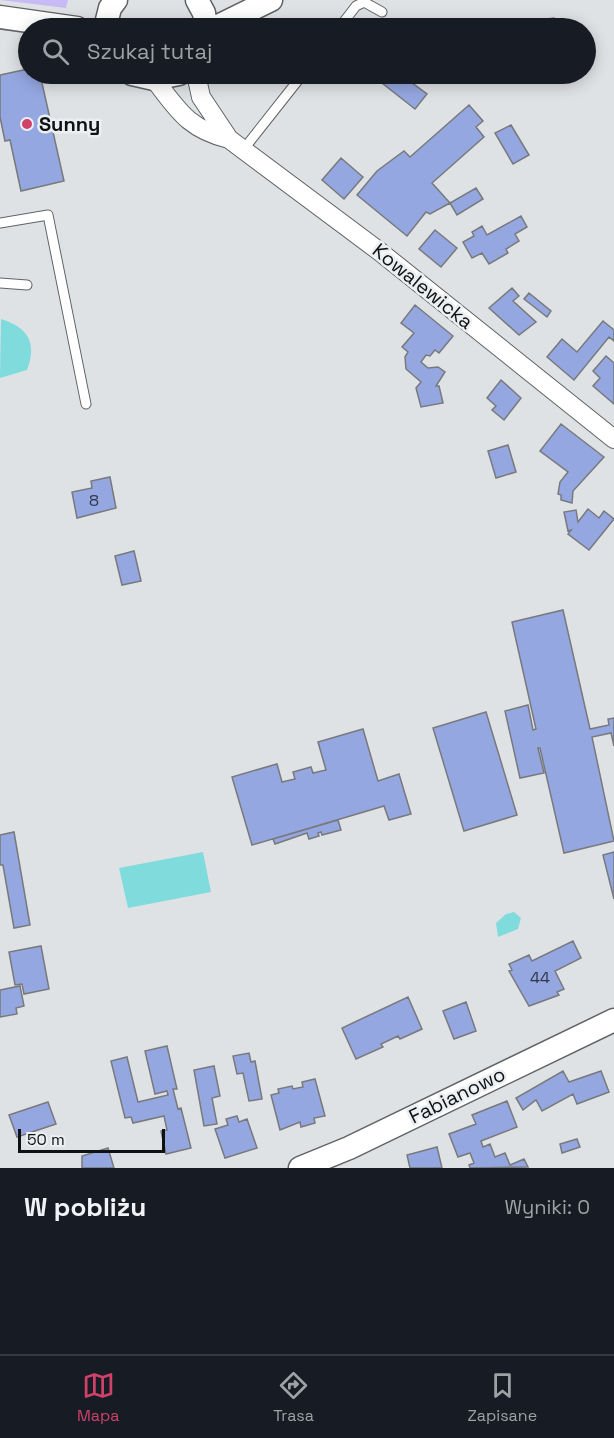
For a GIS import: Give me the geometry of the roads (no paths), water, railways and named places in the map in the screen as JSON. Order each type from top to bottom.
[{"type":"street","points":[[108,18],[110,8],[116,0]]},
{"type":"street","points":[[197,0],[205,18]]},
{"type":"street","points":[[234,18],[271,0]]},
{"type":"street","points":[[0,17],[18,21]]},
{"type":"street","name":"Kowalewicka","points":[[151,84],[181,116],[210,134],[236,144],[379,251],[614,439]]},
{"type":"street","name":"Kowalewicka","points":[[198,84],[201,97],[236,144]]},
{"type":"street","name":"Fabianowo","points":[[300,1168],[384,1131],[614,1020]]},
{"type":"lane","points":[[347,18],[356,6],[364,2],[382,12]]},
{"type":"lane","points":[[236,144],[293,84]]},
{"type":"lane","points":[[0,223],[48,215],[86,404]]},
{"type":"lane","points":[[0,283],[27,285]]},
{"type":"water","points":[[1,319],[24,332],[31,344],[31,352],[27,370],[0,378]]},
{"type":"water","points":[[203,852],[211,892],[128,908],[119,868]]},
{"type":"water","points":[[514,912],[521,918],[518,929],[498,937],[496,923],[506,914]]},
{"type":"place","name":"Sunny","points":[[27,124]]}]
